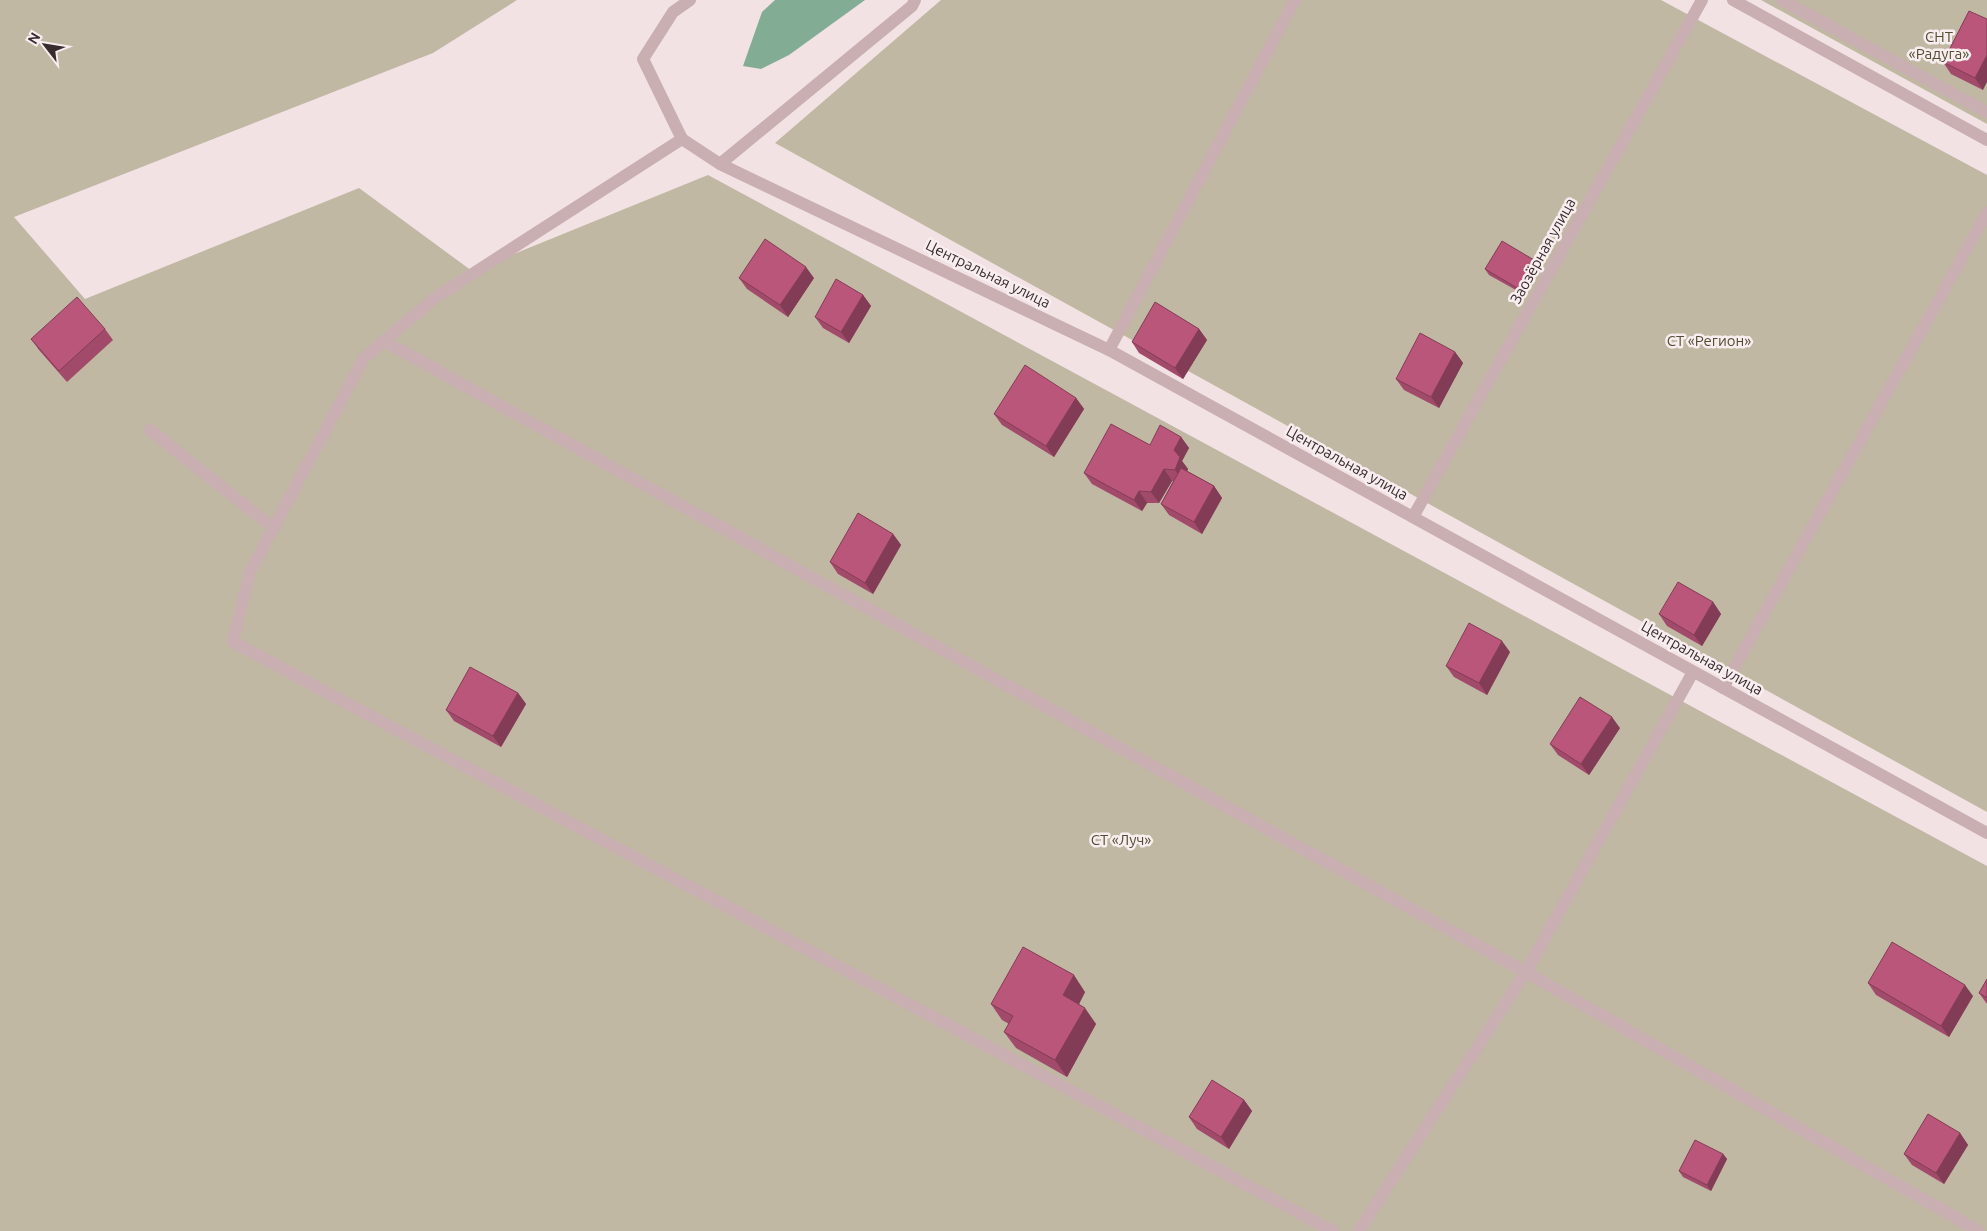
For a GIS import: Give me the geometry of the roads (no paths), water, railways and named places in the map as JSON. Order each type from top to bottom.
[{"type":"street","points":[[690,0],[673,12],[644,59],[682,139],[435,298],[364,358],[250,572],[233,642],[1333,1231]]},
{"type":"street","points":[[720,164],[912,6],[916,0]]},
{"type":"street","points":[[1109,350],[1295,0]]},
{"type":"street","name":"Заозёрная улица","points":[[1413,517],[1702,0]]},
{"type":"street","points":[[1733,0],[1987,140]]},
{"type":"street","points":[[1782,0],[1987,112]]},
{"type":"street","name":"Центральная улица","points":[[682,139],[720,164],[1109,350],[1987,833]]},
{"type":"street","points":[[1723,688],[1987,213]]},
{"type":"street","points":[[384,341],[1526,972],[1979,1231]]},
{"type":"street","points":[[150,430],[274,528]]},
{"type":"street","points":[[1359,1231],[1526,972],[1693,672]]},
{"type":"park label","name":"СНТ «Радуга»","points":[[1939,46]]},
{"type":"park label","name":"СТ «Регион»","points":[[1709,341]]},
{"type":"park label","name":"СТ «Луч»","points":[[1121,840]]}]
